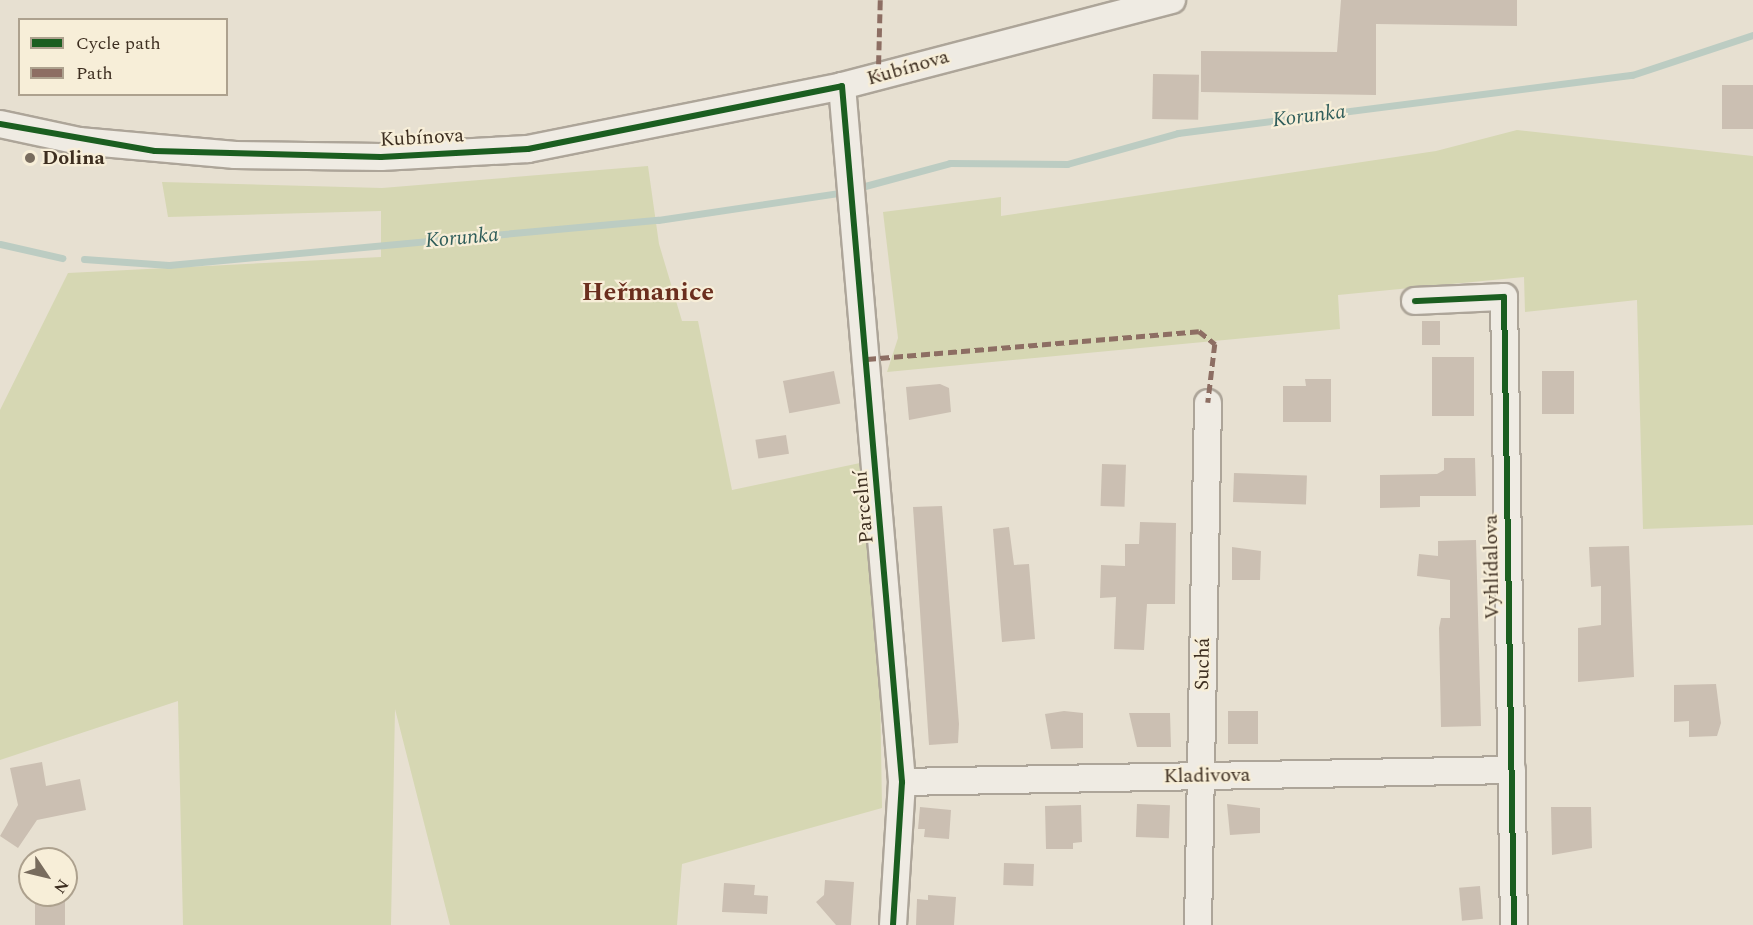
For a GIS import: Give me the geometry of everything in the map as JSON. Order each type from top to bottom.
[{"type":"street","name":"Kubínova","points":[[0,124],[155,151],[381,157],[528,148],[842,86],[1172,0]]},
{"type":"street","name":"Parcelní","points":[[842,86],[902,782],[893,925]]},
{"type":"street","name":"Vyhlídalova","points":[[1415,301],[1504,297],[1514,925]]},
{"type":"street","name":"Suchá","points":[[1198,925],[1208,403]]},
{"type":"street","name":"Kladivova","points":[[902,782],[1512,770]]},
{"type":"green space","points":[[1517,130],[1753,156],[1753,525],[1643,529],[1637,300],[1525,312],[1524,277],[1338,295],[1340,329],[887,372],[898,338],[883,212],[1001,197],[1001,216],[1436,151]]},
{"type":"green space","points":[[648,166],[659,244],[682,321],[698,321],[732,490],[860,463],[879,620],[882,808],[682,864],[677,925],[450,925],[395,709],[391,925],[183,925],[178,701],[0,760],[0,410],[68,273],[381,257],[381,211],[168,217],[162,182],[382,188]]},
{"type":"building","points":[[1341,0],[1517,0],[1517,26],[1376,24],[1376,95],[1201,92],[1201,51],[1337,52]]},
{"type":"building","points":[[1153,74],[1199,75],[1198,120],[1152,119]]},
{"type":"building","points":[[1722,85],[1753,85],[1753,129],[1722,129]]},
{"type":"building","points":[[1422,321],[1440,321],[1440,345],[1422,345]]},
{"type":"building","points":[[1432,357],[1474,357],[1474,416],[1432,416]]},
{"type":"building","points":[[834,371],[840,403],[789,413],[783,381]]},
{"type":"building","points":[[1542,371],[1574,371],[1574,414],[1542,414]]},
{"type":"building","points":[[1305,379],[1331,379],[1331,422],[1283,422],[1283,386],[1306,386]]},
{"type":"building","points":[[940,384],[949,388],[951,412],[909,420],[906,387]]},
{"type":"building","points":[[786,435],[789,454],[758,459],[755,440]]},
{"type":"building","points":[[1444,458],[1475,458],[1476,496],[1420,496],[1420,507],[1380,508],[1380,475],[1437,474],[1444,470]]},
{"type":"building","points":[[1102,464],[1126,465],[1125,507],[1101,506]]},
{"type":"building","points":[[1234,473],[1307,476],[1306,505],[1233,502]]},
{"type":"building","points":[[942,506],[959,724],[958,743],[929,745],[913,507]]},
{"type":"building","points":[[1140,522],[1176,523],[1175,604],[1147,604],[1144,650],[1114,649],[1116,597],[1100,598],[1101,565],[1125,566],[1125,544],[1139,544]]},
{"type":"building","points":[[1009,527],[1014,565],[1029,564],[1035,639],[1002,642],[993,529]]},
{"type":"building","points":[[1476,540],[1481,726],[1441,727],[1439,628],[1441,618],[1450,618],[1450,580],[1417,576],[1419,554],[1438,556],[1438,541]]},
{"type":"building","points":[[1629,546],[1634,677],[1578,682],[1578,628],[1601,625],[1601,586],[1591,587],[1589,547]]},
{"type":"building","points":[[1232,547],[1261,551],[1260,580],[1232,580]]},
{"type":"building","points":[[1716,684],[1721,723],[1717,736],[1689,737],[1689,721],[1674,722],[1674,685]]},
{"type":"building","points":[[1064,711],[1083,713],[1083,748],[1051,749],[1045,714]]},
{"type":"building","points":[[1228,711],[1258,711],[1258,744],[1228,744]]},
{"type":"building","points":[[1129,713],[1170,713],[1171,747],[1137,747]]},
{"type":"building","points":[[42,762],[46,786],[80,779],[86,810],[37,820],[18,848],[0,836],[18,805],[10,768]]},
{"type":"building","points":[[1137,804],[1170,805],[1169,838],[1136,837]]},
{"type":"building","points":[[1227,804],[1260,808],[1260,833],[1230,835]]},
{"type":"building","points":[[1081,805],[1082,842],[1073,843],[1073,849],[1046,849],[1045,806]]},
{"type":"building","points":[[920,807],[951,810],[949,839],[924,837],[925,829],[918,829]]},
{"type":"building","points":[[1551,807],[1591,807],[1592,848],[1552,855]]},
{"type":"building","points":[[1004,863],[1034,864],[1033,886],[1003,885]]},
{"type":"building","points":[[825,880],[854,882],[851,925],[836,925],[816,902],[824,895]]},
{"type":"building","points":[[724,883],[755,885],[754,895],[768,896],[767,914],[722,912]]},
{"type":"building","points":[[1480,886],[1483,919],[1462,921],[1459,888]]},
{"type":"building","points":[[928,895],[956,897],[954,925],[916,925],[917,899],[928,900]]},
{"type":"building","points":[[35,907],[65,907],[65,925],[35,925]]},
{"type":"waterway","name":"Korunka","points":[[865,186],[950,163],[1067,164],[1178,133],[1632,75],[1753,35]]},
{"type":"waterway","name":"Korunka","points":[[84,259],[169,265],[658,220],[838,193]]},
{"type":"waterway","name":"Korunka","points":[[0,244],[62,258]]},
{"type":"marked path","points":[[878,77],[880,0]]},
{"type":"marked path","points":[[867,359],[1199,331],[1215,344],[1208,403]]},
{"type":"cycle path","points":[[0,124],[155,151],[381,157],[528,149],[842,86],[902,782],[893,925]]},
{"type":"cycle path","points":[[1415,301],[1504,297],[1514,925]]},
{"type":"place","name":"Dolina","points":[[30,158]]},
{"type":"district","name":"Heřmanice","points":[[648,293]]}]
